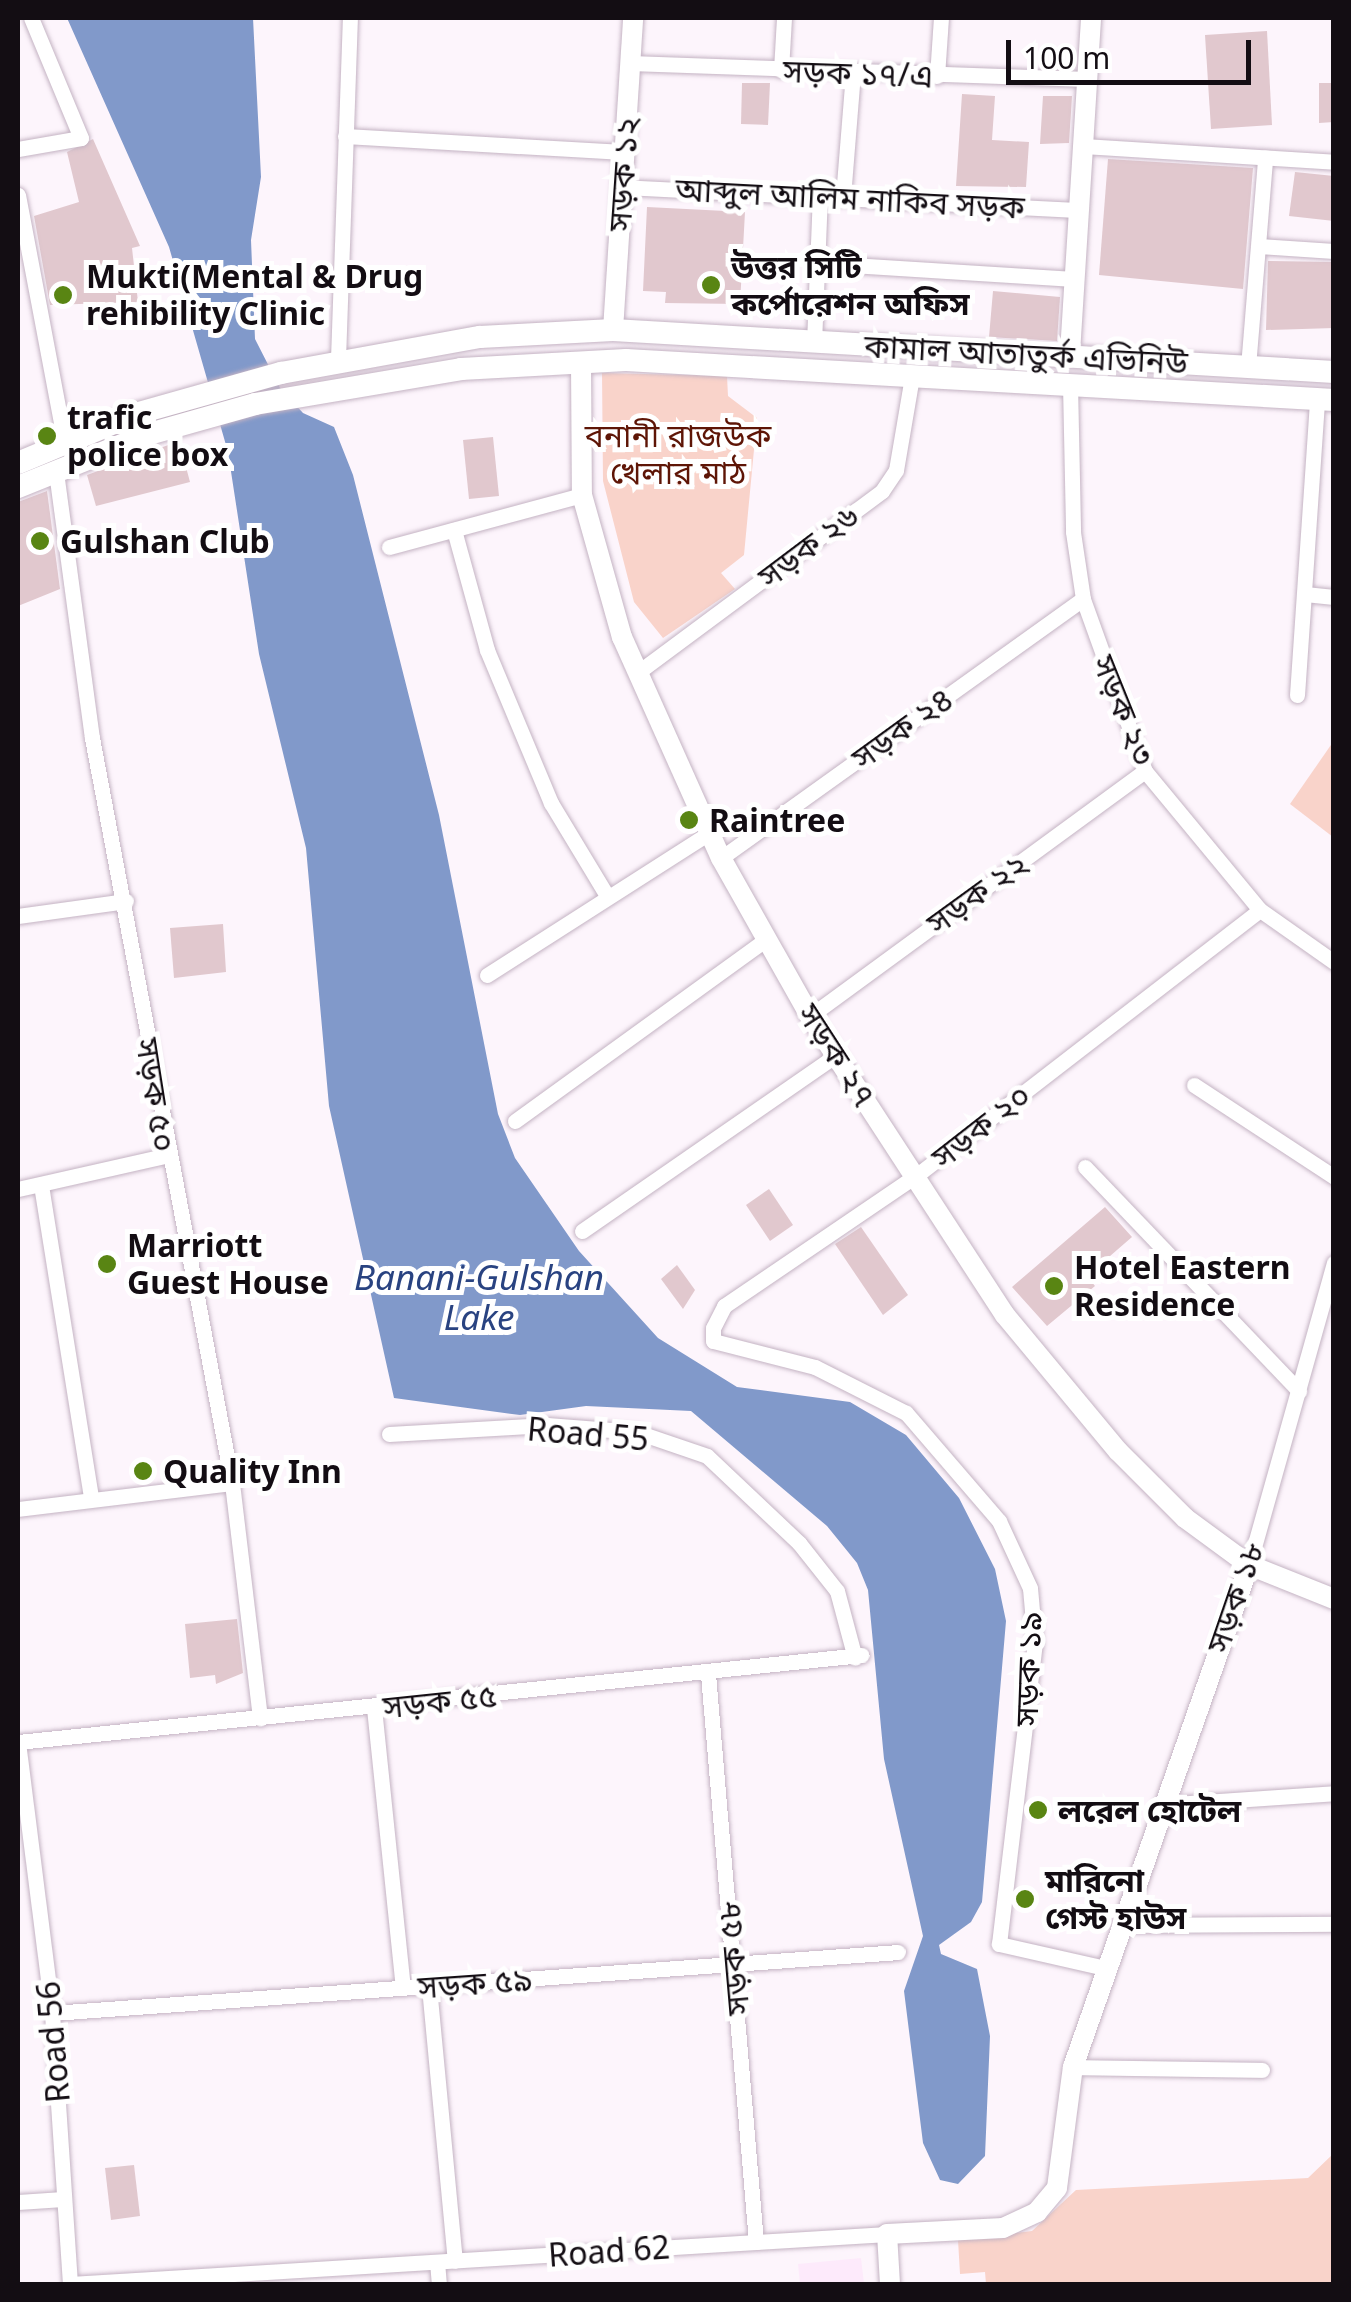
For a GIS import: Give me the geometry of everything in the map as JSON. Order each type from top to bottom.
[{"type":"main road","name":"কামাল আতাতুর্ক এভিনিউ","points":[[18,487],[281,373],[338,359],[584,332],[613,330],[1070,353],[1334,372]]},
{"type":"main road","points":[[581,363],[584,332]]},
{"type":"main road","points":[[1070,353],[1070,384]]},
{"type":"main road","name":"কামাল আতাতুর্ক এভিনিউ","points":[[18,463],[65,443],[192,411],[344,385],[581,363],[912,376],[1325,399]]},
{"type":"main road","points":[[62,469],[65,443]]},
{"type":"street","points":[[18,149],[81,138],[31,18]]},
{"type":"street","points":[[338,359],[350,18]]},
{"type":"street","name":"সড়ক ১২","points":[[613,330],[633,18]]},
{"type":"street","points":[[781,70],[784,18]]},
{"type":"street","points":[[937,76],[941,18]]},
{"type":"street","points":[[1070,353],[1090,18]]},
{"type":"street","name":"সড়ক ১৭/এ","points":[[630,63],[853,74],[1087,79]]},
{"type":"street","points":[[843,197],[853,74]]},
{"type":"street","points":[[345,136],[624,152]]},
{"type":"street","points":[[1083,146],[1334,162]]},
{"type":"street","points":[[1248,367],[1265,158]]},
{"type":"street","name":"আব্দুল আলিম নাকিব সড়ক","points":[[622,186],[1079,210]]},
{"type":"street","points":[[18,196],[65,443]]},
{"type":"street","points":[[814,343],[820,196]]},
{"type":"street","points":[[1259,246],[1334,250]]},
{"type":"street","points":[[819,264],[1074,279]]},
{"type":"street","name":"সড়ক ২৭","points":[[581,363],[582,495],[589,541],[637,673],[708,833],[764,941],[1005,1314],[1069,1394],[1184,1518],[1248,1565],[1334,1598]]},
{"type":"street","name":"সড়ক ২৬","points":[[637,673],[882,491],[896,470],[912,376]]},
{"type":"street","name":"সড়ক ২৩","points":[[1070,384],[1073,532],[1083,599],[1145,771],[1260,910],[1334,962]]},
{"type":"street","points":[[1298,695],[1325,399]]},
{"type":"street","name":"সড়ক ৫০","points":[[62,469],[92,738],[126,901],[166,1156],[232,1483],[260,1718]]},
{"type":"street","points":[[388,546],[582,495]]},
{"type":"street","points":[[454,530],[488,650],[544,786],[606,894]]},
{"type":"street","points":[[1305,594],[1334,596]]},
{"type":"street","name":"সড়ক ২৪","points":[[720,858],[1083,599]]},
{"type":"street","name":"সড়ক ২২","points":[[810,1016],[1145,771]]},
{"type":"street","points":[[487,975],[606,894],[708,833]]},
{"type":"street","points":[[18,916],[126,901]]},
{"type":"street","name":"সড়ক ২০","points":[[713,1341],[724,1306],[917,1175],[1260,910]]},
{"type":"street","points":[[515,1121],[764,941]]},
{"type":"street","points":[[582,1232],[836,1055]]},
{"type":"street","points":[[1194,1085],[1334,1178]]},
{"type":"street","points":[[18,1189],[166,1156]]},
{"type":"street","points":[[1085,1167],[1299,1391]]},
{"type":"street","points":[[41,1185],[91,1498]]},
{"type":"street","name":"সড়ক ১৮","points":[[910,2232],[1003,2228],[1038,2212],[1057,2188],[1073,2067],[1160,1805],[1248,1565],[1334,1263]]},
{"type":"street","name":"সড়ক ১৯","points":[[713,1341],[815,1367],[906,1413],[999,1521],[1030,1588],[1035,1644],[1000,1944],[1105,1968]]},
{"type":"street","name":"Road 55","points":[[389,1434],[547,1424],[638,1432],[707,1456],[799,1542],[837,1591],[858,1656]]},
{"type":"street","points":[[18,1509],[232,1483]]},
{"type":"street","name":"সড়ক ৫৫","points":[[18,1742],[858,1656]]},
{"type":"street","name":"সড়ক ৫৮","points":[[708,1674],[756,2242]]},
{"type":"street","points":[[374,1708],[403,1988]]},
{"type":"street","name":"Road 56","points":[[18,1742],[52,2012],[70,2284]]},
{"type":"street","points":[[1160,1805],[1334,1793]]},
{"type":"street","points":[[1120,1924],[1334,1924]]},
{"type":"street","name":"সড়ক ৫৯","points":[[52,2012],[898,1952]]},
{"type":"street","points":[[429,1987],[454,2261]]},
{"type":"street","points":[[1073,2067],[1262,2070]]},
{"type":"street","points":[[18,2202],[64,2199]]},
{"type":"street","name":"Road 62","points":[[70,2284],[910,2232]]},
{"type":"street","points":[[887,2234],[890,2284]]},
{"type":"street","points":[[436,2262],[439,2284]]},
{"type":"shaded area","points":[[861,2258],[864,2284],[800,2284],[798,2264]]},
{"type":"green space","name":"বনানী রাজউক খেলার মাঠ","points":[[602,373],[727,376],[728,396],[757,418],[744,555],[721,573],[735,589],[663,638],[634,602],[603,481]]},
{"type":"green space","points":[[1333,742],[1333,837],[1290,804]]},
{"type":"green space","points":[[1333,2154],[1333,2284],[986,2284],[985,2272],[960,2274],[958,2240],[1032,2231],[1076,2190],[1308,2178]]},
{"type":"water","name":"Banani-Gulshan Lake","points":[[67,18],[253,18],[261,177],[251,240],[255,339],[280,388],[303,413],[334,427],[353,475],[439,815],[498,1114],[515,1158],[579,1251],[658,1338],[737,1387],[850,1402],[906,1435],[959,1498],[995,1569],[1006,1621],[982,1902],[971,1922],[939,1945],[941,1954],[977,1969],[990,2036],[985,2156],[958,2184],[940,2180],[923,2143],[904,1991],[923,1936],[884,1759],[868,1590],[857,1563],[827,1526],[691,1411],[586,1406],[520,1415],[394,1398],[329,1106],[306,848],[259,654],[228,452],[169,247]]},
{"type":"building","points":[[1267,31],[1272,125],[1211,129],[1205,35]]},
{"type":"building","points":[[742,83],[770,83],[768,125],[741,124]]},
{"type":"building","points":[[1319,83],[1334,83],[1334,122],[1319,123]]},
{"type":"building","points":[[962,94],[995,96],[992,140],[1029,142],[1026,187],[956,186]]},
{"type":"building","points":[[1043,96],[1072,96],[1069,143],[1040,144]]},
{"type":"building","points":[[93,139],[140,246],[132,248],[138,302],[50,305],[34,216],[79,202],[67,152]]},
{"type":"building","points":[[1108,159],[1253,168],[1243,289],[1099,275]]},
{"type":"building","points":[[1295,172],[1334,176],[1334,221],[1289,216]]},
{"type":"building","points":[[647,207],[745,212],[740,304],[665,303],[666,292],[643,291]]},
{"type":"building","points":[[1268,261],[1334,262],[1334,328],[1266,330]]},
{"type":"building","points":[[993,291],[1060,297],[1057,341],[989,337]]},
{"type":"building","points":[[493,437],[499,496],[469,499],[463,440]]},
{"type":"building","points":[[179,441],[190,482],[96,506],[87,475]]},
{"type":"building","name":"Gulshan Club","points":[[47,491],[60,589],[18,606],[18,502]]},
{"type":"building","points":[[223,924],[226,972],[174,978],[170,928]]},
{"type":"building","points":[[769,1189],[793,1225],[770,1241],[746,1205]]},
{"type":"building","points":[[1105,1207],[1132,1237],[1087,1276],[1095,1286],[1047,1326],[1012,1287]]},
{"type":"building","points":[[861,1227],[908,1295],[883,1315],[835,1244]]},
{"type":"building","points":[[677,1265],[695,1290],[683,1309],[661,1279]]},
{"type":"building","points":[[237,1619],[243,1673],[216,1684],[215,1675],[190,1678],[185,1624]]},
{"type":"building","points":[[134,2165],[140,2216],[111,2220],[105,2168]]},
{"type":"place","name":"উত্তর সিটি কর্পোরেশন অফিস","points":[[711,285]]},
{"type":"place","name":"Mukti(Mental & Drug rehibility Clinic","points":[[63,295]]},
{"type":"place","name":"trafic police box","points":[[47,436]]},
{"type":"place","name":"Gulshan Club","points":[[40,541]]},
{"type":"place","name":"Raintree","points":[[689,820]]},
{"type":"place","name":"Marriott Guest House","points":[[107,1264]]},
{"type":"place","name":"Hotel Eastern Residence","points":[[1054,1286]]},
{"type":"place","name":"Quality Inn","points":[[143,1471]]},
{"type":"place","name":"লরেল হোটেল","points":[[1038,1810]]},
{"type":"place","name":"মারিনো গেস্ট হাউস","points":[[1025,1899]]}]
